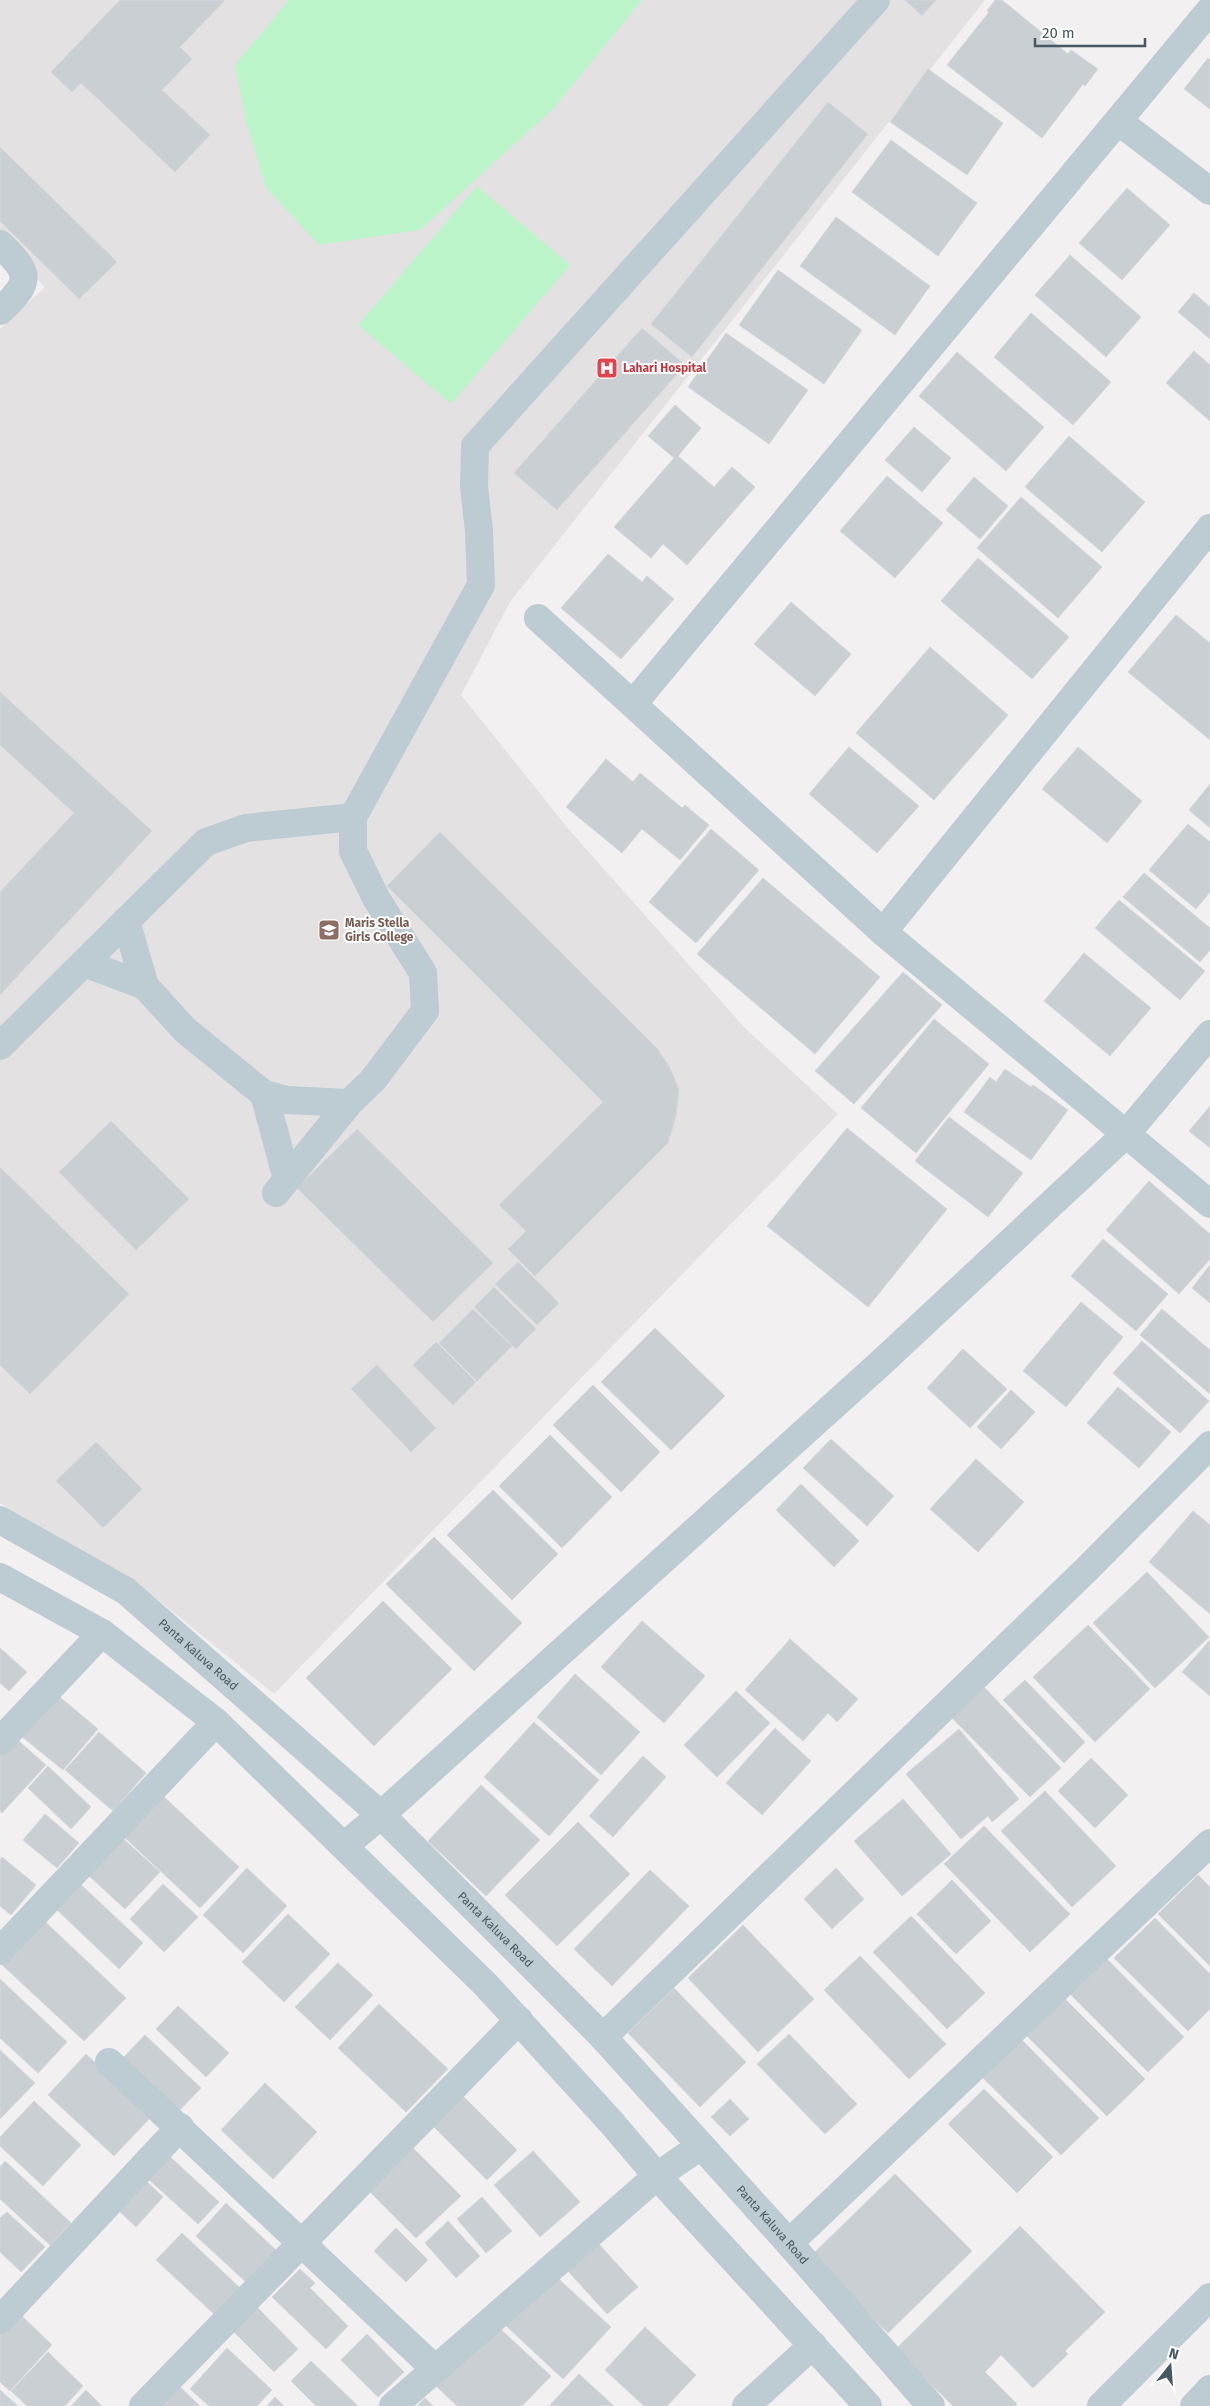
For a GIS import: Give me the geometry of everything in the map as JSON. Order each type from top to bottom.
[{"type":"street","points":[[264,1094],[282,1186],[349,1103],[374,1080],[425,1011],[423,973],[376,898],[353,851],[352,817],[481,585],[479,531],[474,486],[475,446],[876,0]]},
{"type":"street","points":[[633,704],[1210,10]]},
{"type":"street","points":[[1118,121],[1210,191]]},
{"type":"street","points":[[0,244],[14,257],[24,277],[22,289],[0,311]]},
{"type":"street","points":[[883,932],[1210,528]]},
{"type":"street","points":[[538,618],[883,932],[1210,1204]]},
{"type":"street","points":[[0,1046],[206,842],[246,828],[352,817]]},
{"type":"street","points":[[126,921],[145,986],[185,1030],[264,1094],[287,1100],[349,1103]]},
{"type":"street","points":[[84,963],[145,986]]},
{"type":"street","points":[[344,1846],[883,1362],[1126,1134],[1210,1034]]},
{"type":"street","points":[[603,2037],[1087,1570],[1210,1445]]},
{"type":"street","name":"Panta Kaluva Road","points":[[0,1520],[126,1591],[380,1815],[603,2037],[789,2243],[931,2406]]},
{"type":"street","points":[[0,1578],[102,1634],[216,1722],[486,1985],[611,2122],[657,2176],[868,2406]]},
{"type":"street","points":[[0,1741],[102,1634]]},
{"type":"street","points":[[0,1951],[216,1722]]},
{"type":"street","points":[[789,2243],[1210,1843]]},
{"type":"street","points":[[143,2406],[518,2020]]},
{"type":"street","points":[[109,2062],[434,2368]]},
{"type":"street","points":[[0,2320],[180,2127]]},
{"type":"street","points":[[393,2406],[434,2368],[657,2176],[701,2146]]},
{"type":"street","points":[[1101,2406],[1210,2298]]},
{"type":"street","points":[[746,2406],[813,2345]]},
{"type":"street","points":[[1194,2406],[1210,2389]]},
{"type":"shaded area","name":"Maris Stella Girls College","points":[[0,0],[985,0],[510,602],[461,695],[571,832],[745,1028],[838,1114],[274,1694],[146,1590],[0,1503],[0,329],[45,287],[0,242]]},
{"type":"green space","points":[[289,0],[642,0],[553,109],[420,230],[319,245],[266,188],[246,121],[235,65]]},
{"type":"green space","points":[[477,186],[570,265],[451,404],[358,325]]},
{"type":"building","points":[[120,0],[225,0],[180,47],[192,59],[162,90],[210,135],[175,172],[81,83],[72,92],[51,72]]},
{"type":"building","points":[[905,0],[936,0],[922,16]]},
{"type":"building","points":[[995,0],[1002,0],[1068,54],[1071,50],[1098,69],[1085,86],[1083,84],[1042,138],[947,65],[989,12],[987,11]]},
{"type":"building","points":[[1208,58],[1210,60],[1210,109],[1184,89]]},
{"type":"building","points":[[928,69],[1003,123],[967,175],[890,122]]},
{"type":"building","points":[[828,102],[868,134],[692,357],[651,324]]},
{"type":"building","points":[[891,140],[977,203],[938,256],[852,192]]},
{"type":"building","points":[[0,147],[117,262],[79,299],[0,221]]},
{"type":"building","points":[[1127,188],[1170,225],[1122,280],[1079,243]]},
{"type":"building","points":[[836,217],[930,286],[895,335],[800,266]]},
{"type":"building","points":[[1070,255],[1141,317],[1106,357],[1035,295]]},
{"type":"building","points":[[778,270],[862,330],[824,384],[739,325]]},
{"type":"building","points":[[1194,293],[1210,307],[1210,339],[1178,312]]},
{"type":"building","points":[[1031,313],[1111,382],[1073,425],[994,357]]},
{"type":"building","points":[[642,328],[685,365],[557,510],[514,473]]},
{"type":"building","points":[[726,333],[808,390],[769,444],[688,387]]},
{"type":"building","points":[[1194,351],[1210,365],[1210,421],[1166,383]]},
{"type":"building","points":[[957,352],[1044,427],[1006,471],[919,396]]},
{"type":"building","points":[[675,405],[701,428],[678,456],[714,487],[732,467],[755,487],[687,565],[663,544],[651,558],[614,527],[674,458],[648,436]]},
{"type":"building","points":[[914,427],[951,458],[922,492],[885,460]]},
{"type":"building","points":[[1069,436],[1145,502],[1102,552],[1025,487]]},
{"type":"building","points":[[887,476],[943,523],[895,578],[840,531]]},
{"type":"building","points":[[974,477],[1008,506],[980,539],[946,510]]},
{"type":"building","points":[[1021,497],[1102,567],[1058,618],[977,548]]},
{"type":"building","points":[[608,554],[642,582],[647,576],[674,599],[621,659],[561,608]]},
{"type":"building","points":[[978,558],[1069,637],[1032,679],[941,601]]},
{"type":"building","points":[[791,602],[851,654],[815,696],[754,644]]},
{"type":"building","points":[[1176,615],[1210,643],[1210,740],[1128,672]]},
{"type":"building","points":[[930,647],[1008,715],[934,800],[856,733]]},
{"type":"building","points":[[0,692],[152,831],[0,995],[0,892],[74,813],[0,745]]},
{"type":"building","points":[[849,747],[919,806],[877,853],[809,794]]},
{"type":"building","points":[[1078,747],[1142,801],[1107,843],[1042,789]]},
{"type":"building","points":[[606,759],[633,782],[640,773],[682,808],[685,805],[709,825],[680,860],[642,829],[622,853],[566,807]]},
{"type":"building","points":[[1210,784],[1210,828],[1189,810]]},
{"type":"building","points":[[1188,824],[1210,842],[1210,892],[1196,909],[1149,870]]},
{"type":"building","points":[[711,829],[759,870],[696,943],[649,902]]},
{"type":"building","points":[[440,832],[657,1048],[670,1068],[679,1089],[676,1116],[668,1143],[535,1276],[508,1249],[526,1231],[499,1205],[603,1102],[387,886]]},
{"type":"building","points":[[1144,873],[1210,928],[1210,950],[1200,962],[1123,897]]},
{"type":"building","points":[[763,878],[880,977],[815,1054],[697,954]]},
{"type":"building","points":[[1119,900],[1205,971],[1180,1000],[1095,928]]},
{"type":"building","points":[[1084,953],[1151,1008],[1110,1056],[1044,1001]]},
{"type":"building","points":[[903,972],[942,1005],[854,1104],[815,1071]]},
{"type":"building","points":[[934,1019],[989,1064],[916,1153],[861,1108]]},
{"type":"building","points":[[1005,1069],[1031,1087],[1033,1085],[1068,1110],[1031,1160],[964,1112],[990,1077],[996,1082]]},
{"type":"building","points":[[1210,1106],[1210,1148],[1189,1131]]},
{"type":"building","points":[[949,1117],[1023,1173],[988,1217],[915,1161]]},
{"type":"building","points":[[111,1121],[189,1199],[136,1250],[59,1172]]},
{"type":"building","points":[[847,1128],[947,1209],[868,1307],[767,1226]]},
{"type":"building","points":[[357,1129],[493,1263],[433,1322],[297,1188]]},
{"type":"building","points":[[0,1167],[129,1294],[30,1394],[0,1365]]},
{"type":"building","points":[[1149,1181],[1210,1234],[1210,1259],[1179,1294],[1106,1230]]},
{"type":"building","points":[[1103,1239],[1168,1294],[1136,1331],[1071,1276]]},
{"type":"building","points":[[518,1262],[559,1303],[537,1325],[495,1284]]},
{"type":"building","points":[[1210,1265],[1210,1303],[1192,1288]]},
{"type":"building","points":[[494,1287],[536,1329],[516,1349],[474,1307]]},
{"type":"building","points":[[1081,1302],[1123,1337],[1066,1407],[1023,1371]]},
{"type":"building","points":[[473,1309],[512,1346],[477,1381],[439,1343]]},
{"type":"building","points":[[1162,1309],[1210,1350],[1210,1394],[1140,1335]]},
{"type":"building","points":[[655,1328],[725,1396],[671,1450],[601,1382]]},
{"type":"building","points":[[1142,1341],[1209,1401],[1180,1433],[1113,1373]]},
{"type":"building","points":[[436,1342],[476,1382],[453,1405],[413,1365]]},
{"type":"building","points":[[963,1349],[1007,1389],[970,1428],[927,1388]]},
{"type":"building","points":[[377,1365],[436,1428],[411,1452],[351,1389]]},
{"type":"building","points":[[593,1385],[660,1452],[621,1492],[553,1425]]},
{"type":"building","points":[[1118,1387],[1171,1432],[1139,1468],[1087,1423]]},
{"type":"building","points":[[1011,1390],[1035,1412],[1001,1449],[977,1427]]},
{"type":"building","points":[[550,1435],[612,1497],[562,1548],[499,1486]]},
{"type":"building","points":[[831,1439],[894,1496],[867,1526],[803,1468]]},
{"type":"building","points":[[96,1442],[142,1489],[103,1528],[56,1481]]},
{"type":"building","points":[[976,1459],[1024,1502],[978,1552],[930,1509]]},
{"type":"building","points":[[801,1484],[859,1541],[834,1567],[776,1510]]},
{"type":"building","points":[[493,1490],[558,1554],[512,1600],[447,1535]]},
{"type":"building","points":[[1193,1511],[1210,1525],[1210,1614],[1149,1562]]},
{"type":"building","points":[[434,1537],[522,1623],[474,1671],[386,1584]]},
{"type":"building","points":[[1147,1572],[1209,1637],[1155,1688],[1093,1623]]},
{"type":"building","points":[[383,1601],[452,1669],[374,1746],[306,1678]]},
{"type":"building","points":[[642,1621],[705,1676],[664,1723],[601,1667]]},
{"type":"building","points":[[1088,1625],[1150,1689],[1095,1742],[1033,1677]]},
{"type":"building","points":[[790,1639],[858,1699],[837,1722],[828,1713],[803,1741],[745,1690]]},
{"type":"building","points":[[1210,1642],[1210,1696],[1182,1672]]},
{"type":"building","points":[[0,1648],[27,1672],[9,1691],[0,1683]]},
{"type":"building","points":[[575,1674],[640,1732],[601,1775],[537,1717]]},
{"type":"building","points":[[1025,1680],[1085,1742],[1064,1763],[1003,1700]]},
{"type":"building","points":[[984,1687],[1061,1768],[1030,1797],[952,1718]]},
{"type":"building","points":[[736,1691],[770,1723],[717,1777],[684,1745]]},
{"type":"building","points":[[55,1693],[98,1729],[63,1770],[20,1735]]},
{"type":"building","points":[[534,1722],[599,1780],[549,1836],[484,1777]]},
{"type":"building","points":[[4,1728],[46,1765],[2,1813],[0,1811],[0,1733]]},
{"type":"building","points":[[775,1728],[811,1761],[762,1815],[726,1783]]},
{"type":"building","points":[[959,1729],[1019,1799],[992,1822],[988,1816],[961,1839],[906,1774]]},
{"type":"building","points":[[99,1732],[146,1773],[113,1811],[65,1770]]},
{"type":"building","points":[[643,1756],[666,1777],[613,1837],[589,1816]]},
{"type":"building","points":[[1091,1758],[1128,1795],[1095,1828],[1058,1791]]},
{"type":"building","points":[[48,1766],[91,1807],[71,1829],[28,1788]]},
{"type":"building","points":[[481,1785],[540,1840],[486,1896],[428,1841]]},
{"type":"building","points":[[1045,1791],[1116,1866],[1072,1907],[1001,1831]]},
{"type":"building","points":[[160,1793],[239,1867],[200,1908],[121,1834]]},
{"type":"building","points":[[903,1799],[951,1854],[902,1896],[854,1841]]},
{"type":"building","points":[[45,1814],[79,1843],[57,1868],[23,1840]]},
{"type":"building","points":[[578,1822],[630,1874],[557,1946],[505,1895]]},
{"type":"building","points":[[984,1826],[1070,1914],[1030,1952],[944,1864]]},
{"type":"building","points":[[120,1836],[160,1872],[125,1909],[86,1873]]},
{"type":"building","points":[[2,1857],[36,1885],[11,1915],[0,1906],[0,1860]]},
{"type":"building","points":[[247,1868],[287,1906],[243,1953],[203,1915]]},
{"type":"building","points":[[836,1868],[864,1899],[832,1929],[804,1899]]},
{"type":"building","points":[[650,1870],[689,1906],[612,1986],[574,1949]]},
{"type":"building","points":[[1198,1875],[1210,1887],[1210,1966],[1158,1914]]},
{"type":"building","points":[[952,1880],[991,1921],[956,1954],[917,1914]]},
{"type":"building","points":[[77,1881],[143,1943],[119,1969],[53,1906]]},
{"type":"building","points":[[163,1884],[198,1917],[164,1952],[130,1919]]},
{"type":"building","points":[[288,1914],[330,1954],[284,2002],[242,1962]]},
{"type":"building","points":[[911,1916],[985,1993],[947,2029],[873,1952]]},
{"type":"building","points":[[40,1917],[126,1998],[84,2041],[0,1963]]},
{"type":"building","points":[[1155,1918],[1210,1974],[1210,2009],[1188,2031],[1114,1958]]},
{"type":"building","points":[[743,1925],[814,1999],[758,2052],[688,1978]]},
{"type":"building","points":[[860,1956],[946,2044],[909,2079],[824,1990]]},
{"type":"building","points":[[1105,1957],[1184,2037],[1148,2072],[1069,1993]]},
{"type":"building","points":[[338,1963],[373,1995],[330,2040],[295,2007]]},
{"type":"building","points":[[0,1979],[67,2042],[38,2073],[0,2038]]},
{"type":"building","points":[[674,1988],[746,2062],[700,2107],[628,2033]]},
{"type":"building","points":[[1063,1997],[1145,2079],[1107,2116],[1025,2034]]},
{"type":"building","points":[[379,2004],[448,2069],[406,2112],[338,2048]]},
{"type":"building","points":[[178,2006],[229,2053],[206,2077],[156,2029]]},
{"type":"building","points":[[1013,2031],[1099,2118],[1061,2155],[974,2069]]},
{"type":"building","points":[[789,2034],[857,2104],[825,2134],[757,2064]]},
{"type":"building","points":[[145,2035],[201,2088],[174,2116],[118,2063]]},
{"type":"building","points":[[0,2050],[35,2083],[0,2119]]},
{"type":"building","points":[[86,2054],[152,2116],[114,2156],[48,2095]]},
{"type":"building","points":[[265,2083],[317,2132],[273,2179],[221,2130]]},
{"type":"building","points":[[984,2089],[1053,2157],[1017,2193],[948,2124]]},
{"type":"building","points":[[457,2090],[517,2150],[487,2180],[427,2120]]},
{"type":"building","points":[[730,2099],[749,2119],[730,2136],[711,2117]]},
{"type":"building","points":[[34,2101],[81,2145],[43,2186],[0,2146],[0,2137]]},
{"type":"building","points":[[412,2147],[461,2196],[416,2238],[368,2190]]},
{"type":"building","points":[[533,2151],[580,2202],[540,2237],[494,2185]]},
{"type":"building","points":[[166,2153],[219,2202],[198,2224],[145,2176]]},
{"type":"building","points":[[5,2161],[71,2223],[50,2245],[0,2199],[0,2167]]},
{"type":"building","points":[[895,2174],[972,2251],[888,2333],[811,2256]]},
{"type":"building","points":[[144,2179],[163,2197],[136,2227],[117,2209]]},
{"type":"building","points":[[482,2197],[512,2231],[486,2253],[457,2219]]},
{"type":"building","points":[[226,2203],[278,2252],[248,2284],[196,2236]]},
{"type":"building","points":[[7,2212],[45,2247],[21,2272],[0,2252],[0,2218]]},
{"type":"building","points":[[448,2221],[480,2256],[456,2278],[425,2243]]},
{"type":"building","points":[[1020,2226],[1105,2312],[1065,2351],[1068,2354],[1033,2388],[1001,2355],[985,2372],[1017,2404],[1015,2406],[953,2406],[896,2349]]},
{"type":"building","points":[[396,2228],[428,2260],[406,2282],[374,2251]]},
{"type":"building","points":[[182,2233],[240,2288],[215,2315],[156,2260]]},
{"type":"building","points":[[598,2243],[638,2287],[607,2314],[567,2270]]},
{"type":"building","points":[[300,2269],[315,2283],[310,2288],[348,2326],[326,2349],[272,2297]]},
{"type":"building","points":[[551,2272],[611,2327],[563,2379],[503,2323]]},
{"type":"building","points":[[256,2306],[298,2349],[274,2372],[232,2330]]},
{"type":"building","points":[[18,2312],[52,2345],[10,2391],[0,2382],[0,2332]]},
{"type":"building","points":[[494,2323],[551,2376],[522,2406],[457,2406],[436,2386]]},
{"type":"building","points":[[645,2327],[696,2375],[667,2406],[644,2406],[605,2370]]},
{"type":"building","points":[[367,2334],[404,2372],[378,2397],[341,2360]]},
{"type":"building","points":[[227,2348],[272,2390],[257,2406],[209,2406],[190,2389]]},
{"type":"building","points":[[48,2352],[83,2386],[65,2406],[27,2406],[11,2391]]},
{"type":"building","points":[[311,2361],[358,2406],[316,2406],[291,2381]]},
{"type":"building","points":[[579,2374],[614,2406],[549,2406]]},
{"type":"building","points":[[174,2381],[200,2406],[150,2406]]},
{"type":"building","points":[[0,2390],[18,2406],[0,2406]]},
{"type":"building","points":[[86,2390],[102,2406],[71,2406]]},
{"type":"building","points":[[275,2397],[284,2406],[267,2406]]},
{"type":"building","points":[[425,2398],[433,2406],[417,2406]]},
{"type":"place","name":"Lahari Hospital","points":[[607,368]]},
{"type":"place","name":"Maris Stella Girls College","points":[[329,930]]}]
